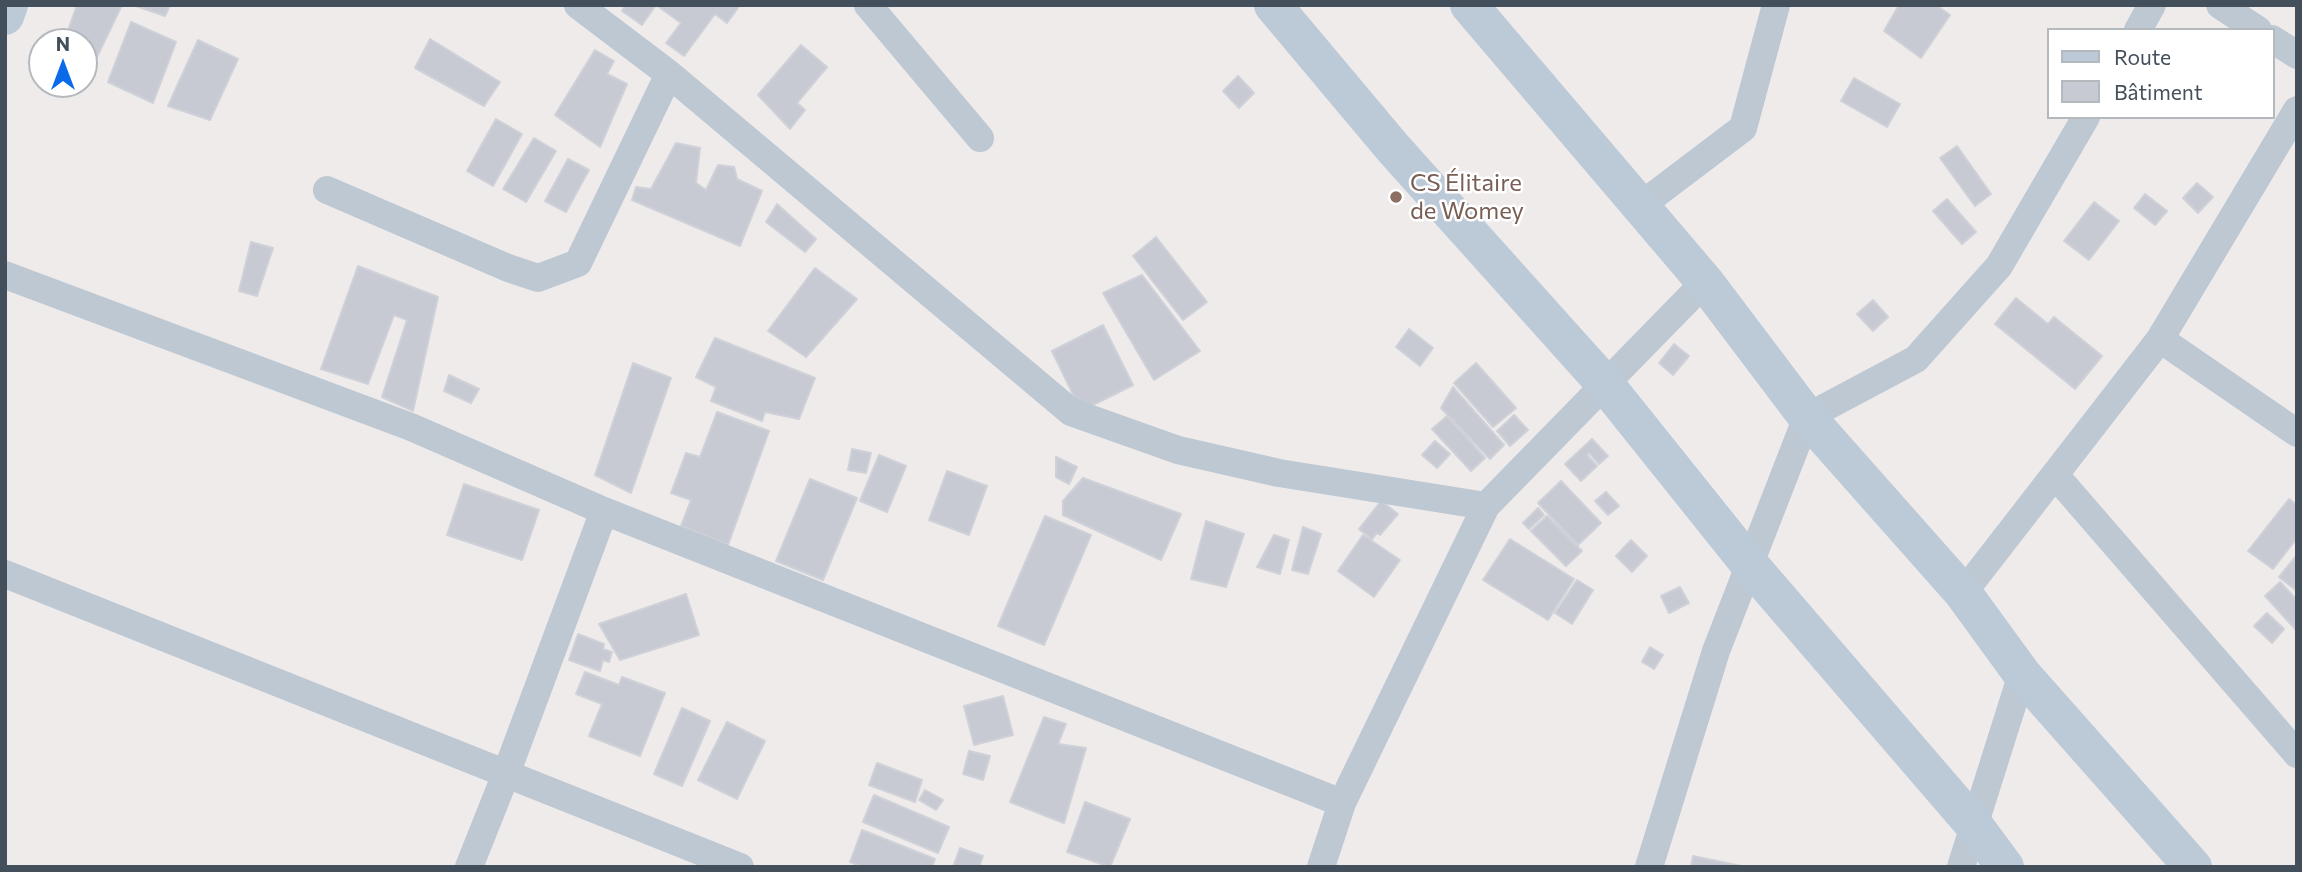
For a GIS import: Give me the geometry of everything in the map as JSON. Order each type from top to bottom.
[{"type":"street","points":[[5,16],[9,5]]},
{"type":"street","points":[[578,5],[669,74],[1071,412],[1178,450],[1279,473],[1486,506]]},
{"type":"street","points":[[868,5],[980,138]]},
{"type":"street","points":[[1273,5],[1393,148],[1605,384],[1750,565],[1974,825],[2005,867]]},
{"type":"street","points":[[1469,5],[1704,282],[1807,417],[1963,593],[2022,674],[2193,867]]},
{"type":"street","points":[[1640,206],[1743,128],[1776,5]]},
{"type":"street","points":[[2139,28],[2152,5]]},
{"type":"street","points":[[2220,5],[2255,28]]},
{"type":"street","points":[[2274,40],[2297,55]]},
{"type":"street","points":[[327,190],[508,268],[538,278],[578,263],[669,74]]},
{"type":"street","points":[[1963,593],[2160,339],[2297,110]]},
{"type":"street","points":[[1648,867],[1716,651],[1807,417],[1916,359],[1999,266],[2085,119]]},
{"type":"street","points":[[5,275],[411,427],[604,511],[1342,803]]},
{"type":"street","points":[[1321,867],[1342,803],[1486,506],[1704,282]]},
{"type":"street","points":[[2160,339],[2297,433]]},
{"type":"street","points":[[2055,475],[2297,754]]},
{"type":"street","points":[[469,867],[604,511]]},
{"type":"street","points":[[5,574],[740,867]]},
{"type":"street","points":[[1961,867],[2022,674]]},
{"type":"building","points":[[77,5],[122,5],[98,55],[98,28],[69,28]]},
{"type":"building","points":[[133,5],[170,5],[165,16]]},
{"type":"building","points":[[626,5],[656,5],[642,25],[622,11]]},
{"type":"building","points":[[656,5],[740,5],[727,23],[715,14],[684,56],[666,43],[681,23]]},
{"type":"building","points":[[1899,5],[1936,5],[1950,15],[1921,58],[1884,31]]},
{"type":"building","points":[[131,22],[176,42],[153,103],[108,82]]},
{"type":"building","points":[[430,39],[500,82],[484,106],[415,68]]},
{"type":"building","points":[[198,40],[238,59],[210,120],[168,106]]},
{"type":"building","points":[[801,45],[827,67],[797,103],[805,110],[790,129],[758,95]]},
{"type":"building","points":[[595,50],[614,61],[607,74],[627,84],[600,147],[555,115]]},
{"type":"building","points":[[1238,76],[1254,93],[1239,108],[1223,91]]},
{"type":"building","points":[[1854,78],[1900,104],[1887,127],[1841,101]]},
{"type":"building","points":[[496,119],[522,134],[493,186],[467,171]]},
{"type":"building","points":[[534,138],[556,151],[526,202],[503,189]]},
{"type":"building","points":[[676,143],[700,148],[696,183],[706,190],[718,165],[734,167],[737,179],[762,191],[740,246],[632,200],[636,187],[651,189]]},
{"type":"building","points":[[1957,146],[1991,194],[1975,206],[1940,158]]},
{"type":"building","points":[[568,159],[589,170],[566,212],[545,201]]},
{"type":"building","points":[[2197,183],[2213,197],[2198,213],[2183,198]]},
{"type":"building","points":[[2145,194],[2167,211],[2155,225],[2134,208]]},
{"type":"building","points":[[1947,199],[1976,232],[1962,244],[1933,211]]},
{"type":"building","points":[[2094,202],[2119,221],[2089,260],[2064,241]]},
{"type":"building","points":[[777,204],[816,239],[805,252],[766,222]]},
{"type":"building","points":[[1156,237],[1207,302],[1183,320],[1133,256]]},
{"type":"building","points":[[251,242],[273,248],[257,296],[239,291]]},
{"type":"building","points":[[358,266],[438,297],[413,411],[382,397],[407,320],[394,315],[368,384],[321,369]]},
{"type":"building","points":[[815,268],[857,299],[806,357],[768,331]]},
{"type":"building","points":[[1142,275],[1200,351],[1154,380],[1103,293]]},
{"type":"building","points":[[2016,298],[2048,324],[2054,317],[2102,356],[2075,389],[1995,324]]},
{"type":"building","points":[[1873,300],[1888,317],[1873,331],[1857,314]]},
{"type":"building","points":[[1103,325],[1133,385],[1081,411],[1052,351]]},
{"type":"building","points":[[1409,329],[1433,348],[1420,366],[1396,347]]},
{"type":"building","points":[[715,338],[815,378],[799,419],[765,412],[762,421],[711,401],[716,387],[696,377]]},
{"type":"building","points":[[1674,344],[1689,356],[1673,375],[1659,363]]},
{"type":"building","points":[[633,363],[671,378],[631,493],[595,475]]},
{"type":"building","points":[[1476,363],[1516,408],[1493,427],[1454,383]]},
{"type":"building","points":[[449,375],[479,389],[471,403],[444,391]]},
{"type":"building","points":[[1453,387],[1504,445],[1490,459],[1441,408]]},
{"type":"building","points":[[717,412],[769,431],[728,545],[681,526],[691,500],[671,493],[686,453],[700,457]]},
{"type":"building","points":[[1514,415],[1528,430],[1510,446],[1497,431]]},
{"type":"building","points":[[1447,416],[1485,458],[1471,471],[1432,429]]},
{"type":"building","points":[[1592,439],[1608,456],[1599,464],[1589,453],[1587,455],[1597,466],[1581,481],[1565,464]]},
{"type":"building","points":[[1435,441],[1450,454],[1437,468],[1422,455]]},
{"type":"building","points":[[852,449],[871,453],[866,473],[848,470]]},
{"type":"building","points":[[879,455],[906,466],[887,512],[860,501]]},
{"type":"building","points":[[1056,457],[1077,467],[1069,484],[1056,477]]},
{"type":"building","points":[[947,471],[987,486],[969,535],[929,520]]},
{"type":"building","points":[[1083,478],[1181,514],[1161,560],[1063,515],[1063,501]]},
{"type":"building","points":[[810,479],[857,498],[823,580],[776,561]]},
{"type":"building","points":[[1561,481],[1601,523],[1578,545],[1538,503]]},
{"type":"building","points":[[464,484],[539,510],[522,560],[447,535]]},
{"type":"building","points":[[1606,492],[1619,506],[1608,515],[1595,501]]},
{"type":"building","points":[[2289,499],[2297,505],[2297,538],[2273,569],[2248,551]]},
{"type":"building","points":[[1381,501],[1398,514],[1380,535],[1377,533],[1372,539],[1359,529]]},
{"type":"building","points":[[1538,508],[1544,515],[1529,529],[1523,523]]},
{"type":"building","points":[[1045,516],[1091,535],[1044,645],[998,626]]},
{"type":"building","points":[[1547,516],[1582,551],[1566,566],[1531,531]]},
{"type":"building","points":[[1206,521],[1244,534],[1226,587],[1191,579]]},
{"type":"building","points":[[1303,527],[1321,534],[1308,574],[1292,570]]},
{"type":"building","points":[[1274,535],[1289,540],[1280,574],[1257,567]]},
{"type":"building","points":[[1363,535],[1400,560],[1374,597],[1338,571]]},
{"type":"building","points":[[1510,539],[1574,579],[1548,620],[1483,580]]},
{"type":"building","points":[[1631,540],[1647,556],[1632,572],[1616,556]]},
{"type":"building","points":[[2297,555],[2297,591],[2279,577]]},
{"type":"building","points":[[1577,580],[1593,590],[1572,624],[1555,613]]},
{"type":"building","points":[[2280,582],[2297,600],[2297,631],[2265,596]]},
{"type":"building","points":[[1680,587],[1689,603],[1669,613],[1661,596]]},
{"type":"building","points":[[686,594],[699,635],[620,660],[599,624]]},
{"type":"building","points":[[2267,613],[2284,629],[2272,643],[2254,626]]},
{"type":"building","points":[[578,634],[604,644],[603,649],[612,652],[609,662],[603,660],[600,671],[569,660]]},
{"type":"building","points":[[1650,647],[1663,655],[1654,669],[1642,662]]},
{"type":"building","points":[[585,672],[619,685],[622,677],[665,693],[640,756],[589,736],[602,704],[576,694]]},
{"type":"building","points":[[1003,696],[1013,735],[974,745],[964,706]]},
{"type":"building","points":[[682,708],[710,721],[682,786],[654,774]]},
{"type":"building","points":[[1044,717],[1066,724],[1058,744],[1086,748],[1064,823],[1010,802]]},
{"type":"building","points":[[727,722],[765,741],[737,799],[698,780]]},
{"type":"building","points":[[969,751],[990,756],[983,780],[963,774]]},
{"type":"building","points":[[877,763],[922,780],[915,802],[869,785]]},
{"type":"building","points":[[925,790],[943,800],[936,810],[919,800]]},
{"type":"building","points":[[874,795],[949,827],[938,853],[863,822]]},
{"type":"building","points":[[1085,802],[1130,819],[1110,867],[1067,852]]},
{"type":"building","points":[[862,830],[935,859],[932,867],[863,867],[850,862]]},
{"type":"building","points":[[960,848],[983,856],[979,867],[953,867]]},
{"type":"building","points":[[1693,856],[1746,867],[1691,867]]},
{"type":"place","name":"CS Élitaire de Womey","points":[[1396,197]]}]
